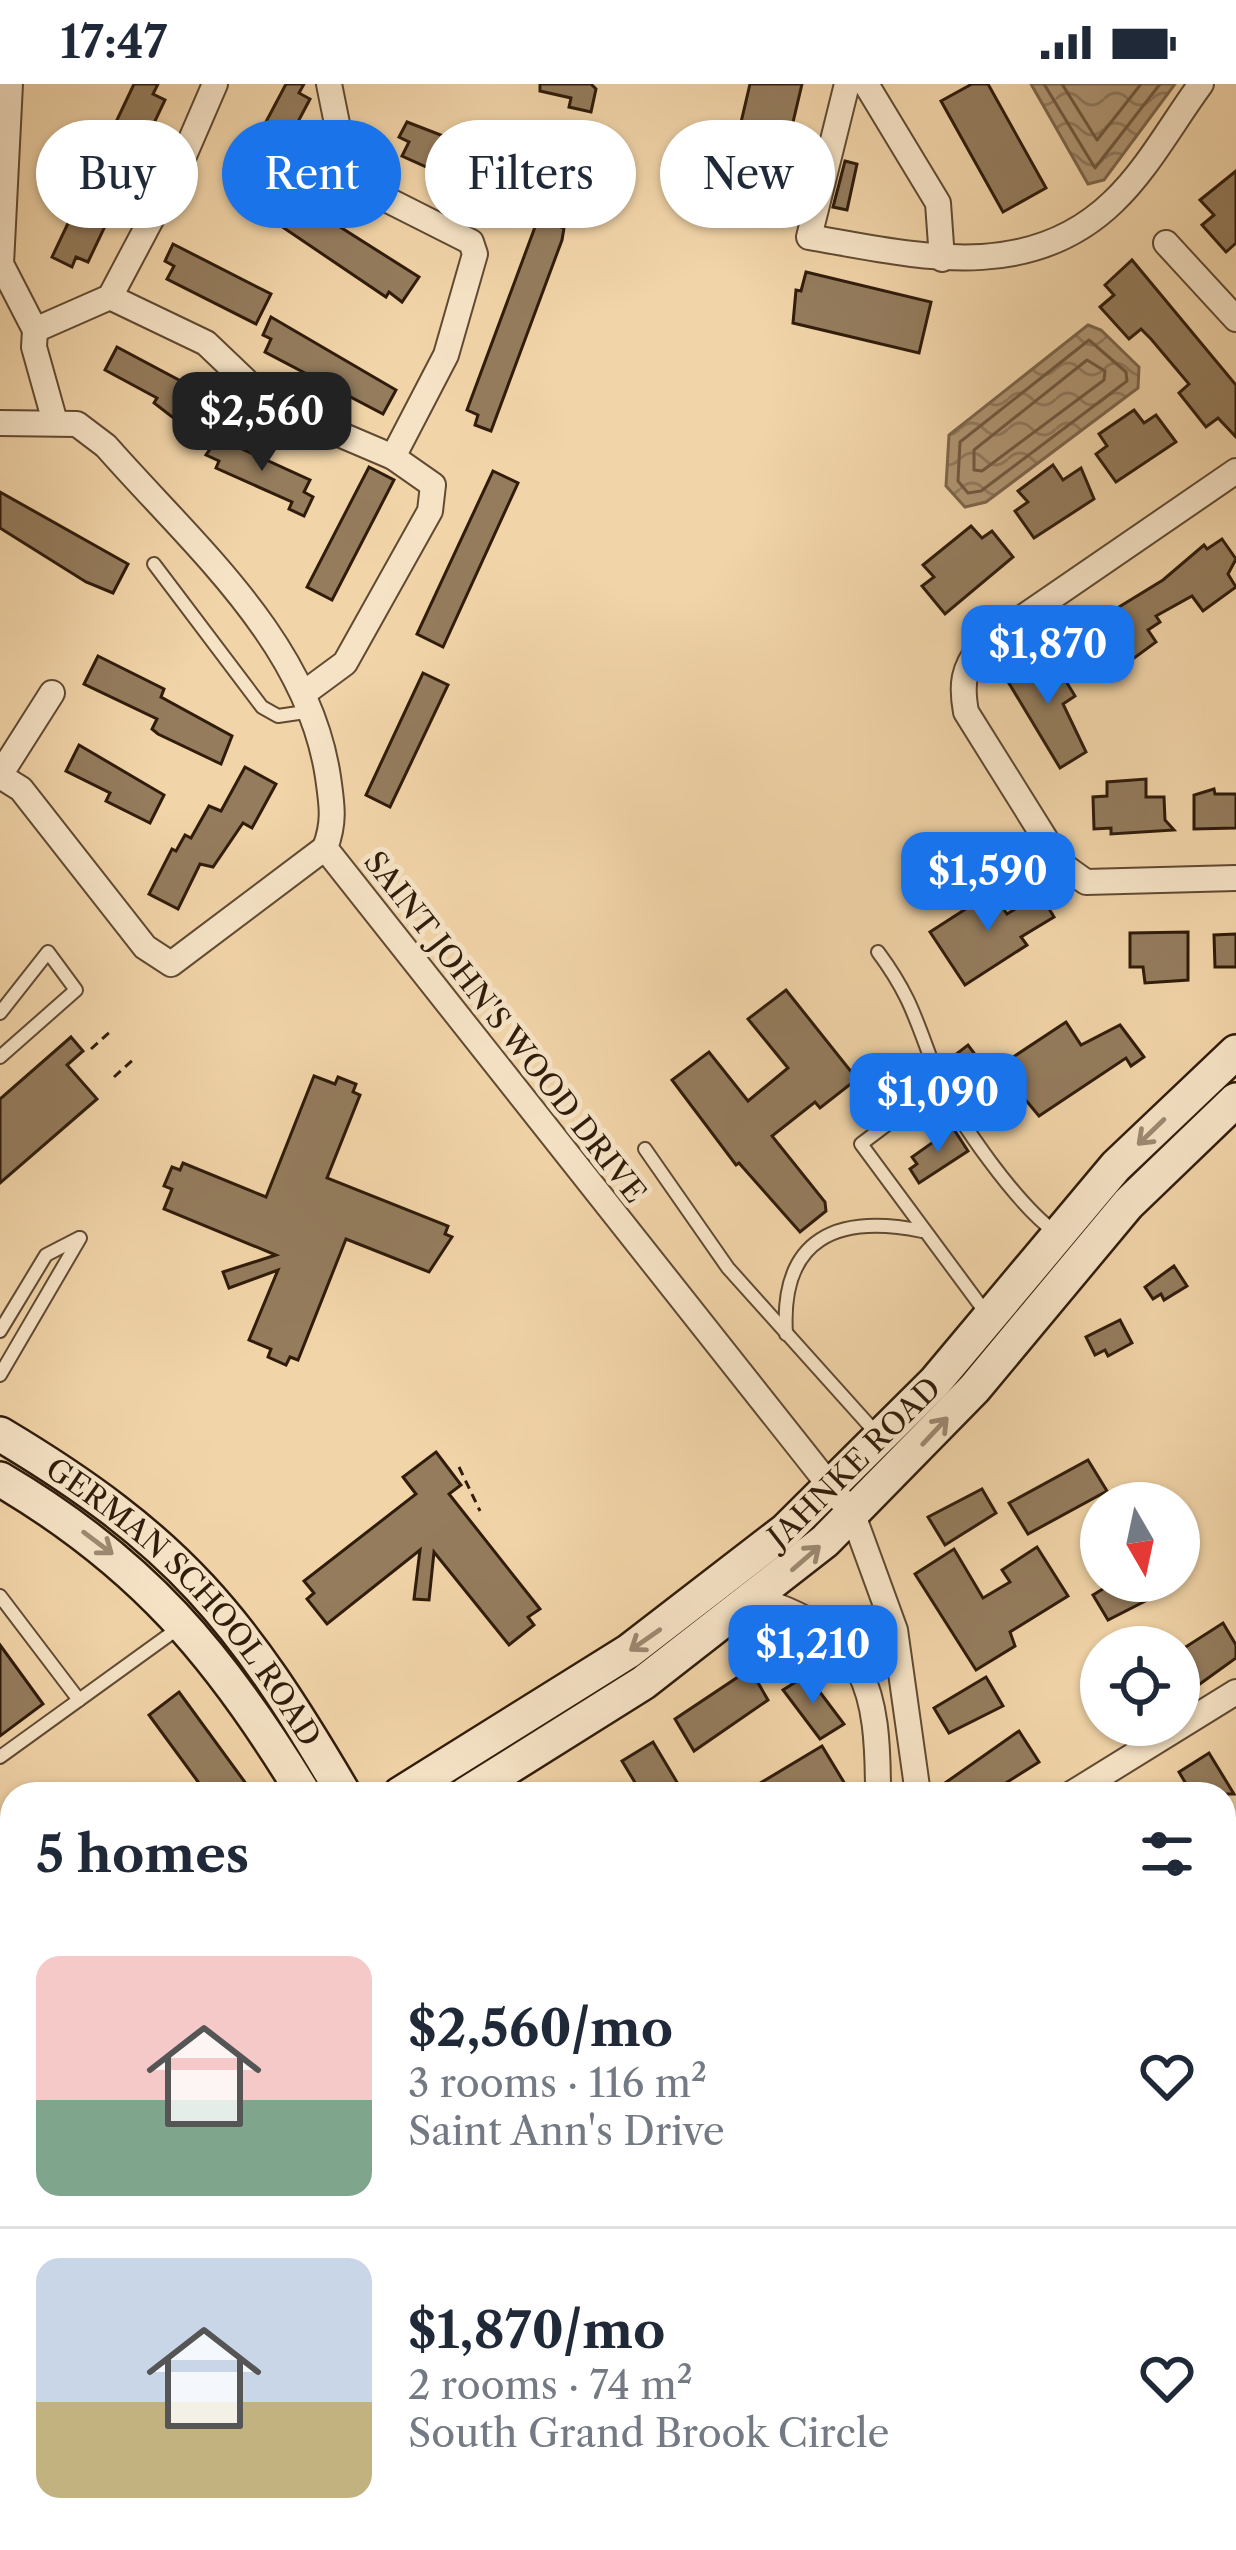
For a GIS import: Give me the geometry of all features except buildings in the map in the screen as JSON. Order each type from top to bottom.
[{"type":"main road","name":"JAHNKE ROAD","points":[[419,1782],[678,1617],[833,1487],[881,1439],[1116,1166],[1236,1052]]},
{"type":"main road","name":"JAHNKE ROAD","points":[[485,1782],[644,1683],[757,1599],[854,1515],[974,1389],[1151,1180],[1236,1100]]},
{"type":"main road","name":"GERMAN SCHOOL ROAD","points":[[0,1434],[124,1514],[203,1585],[268,1666],[337,1782]]},
{"type":"main road","name":"GERMAN SCHOOL ROAD","points":[[0,1479],[99,1543],[185,1623],[247,1701],[297,1782]]},
{"type":"street","points":[[0,423],[55,422],[34,347],[35,330],[1,264],[2,167],[10,84]]},
{"type":"street","points":[[35,330],[110,297],[180,165],[215,84]]},
{"type":"street","points":[[329,84],[346,168],[358,185],[471,242],[476,254],[446,355],[393,457]]},
{"type":"street","points":[[847,84],[809,237],[942,260],[1008,257],[1062,240],[1114,201],[1201,84]]},
{"type":"street","points":[[866,84],[938,202],[942,260]]},
{"type":"street","points":[[1166,243],[1232,306]]},
{"type":"street","points":[[110,297],[206,343],[272,405],[393,457],[433,485],[430,512],[345,663],[310,701]]},
{"type":"street","name":"SAINT JOHN'S WOOD DRIVE","points":[[55,422],[77,424],[106,446],[265,627],[310,701],[335,823],[325,848],[854,1515],[900,1654],[916,1782]]},
{"type":"street","points":[[1236,471],[981,646],[969,660],[961,686],[966,712],[1061,864],[1086,882],[1236,878]]},
{"type":"street","points":[[52,693],[0,776],[21,789],[145,947],[171,964],[325,848]]},
{"type":"street","points":[[757,1599],[796,1616],[842,1647],[866,1680],[878,1729],[878,1782]]},
{"type":"street","points":[[878,1729],[892,1698],[900,1654]]},
{"type":"street","points":[[1091,1782],[1236,1692]]},
{"type":"lane","points":[[154,564],[262,707],[278,716],[310,701]]},
{"type":"lane","points":[[0,1013],[48,952],[76,990],[0,1057]]},
{"type":"lane","points":[[878,952],[914,1005],[942,1083],[1020,1201],[1085,1254]]},
{"type":"lane","points":[[942,1083],[861,1144],[988,1316]]},
{"type":"lane","points":[[645,1149],[728,1268],[881,1439]]},
{"type":"lane","points":[[786,1334],[784,1306],[794,1277],[803,1256],[821,1238],[847,1225],[886,1224],[923,1232]]},
{"type":"lane","points":[[0,1331],[46,1255],[80,1238],[0,1375]]},
{"type":"lane","points":[[0,1596],[79,1700]]},
{"type":"lane","points":[[0,1757],[185,1623]]},
{"type":"path","points":[[91,1049],[111,1031]]},
{"type":"path","points":[[114,1077],[134,1059]]},
{"type":"path","points":[[459,1467],[480,1511]]},
{"type":"water","points":[[1031,84],[1175,84],[1104,180],[1088,184]]},
{"type":"water","points":[[1088,325],[1101,330],[1139,367],[1138,388],[986,502],[965,507],[946,486],[949,435]]}]
